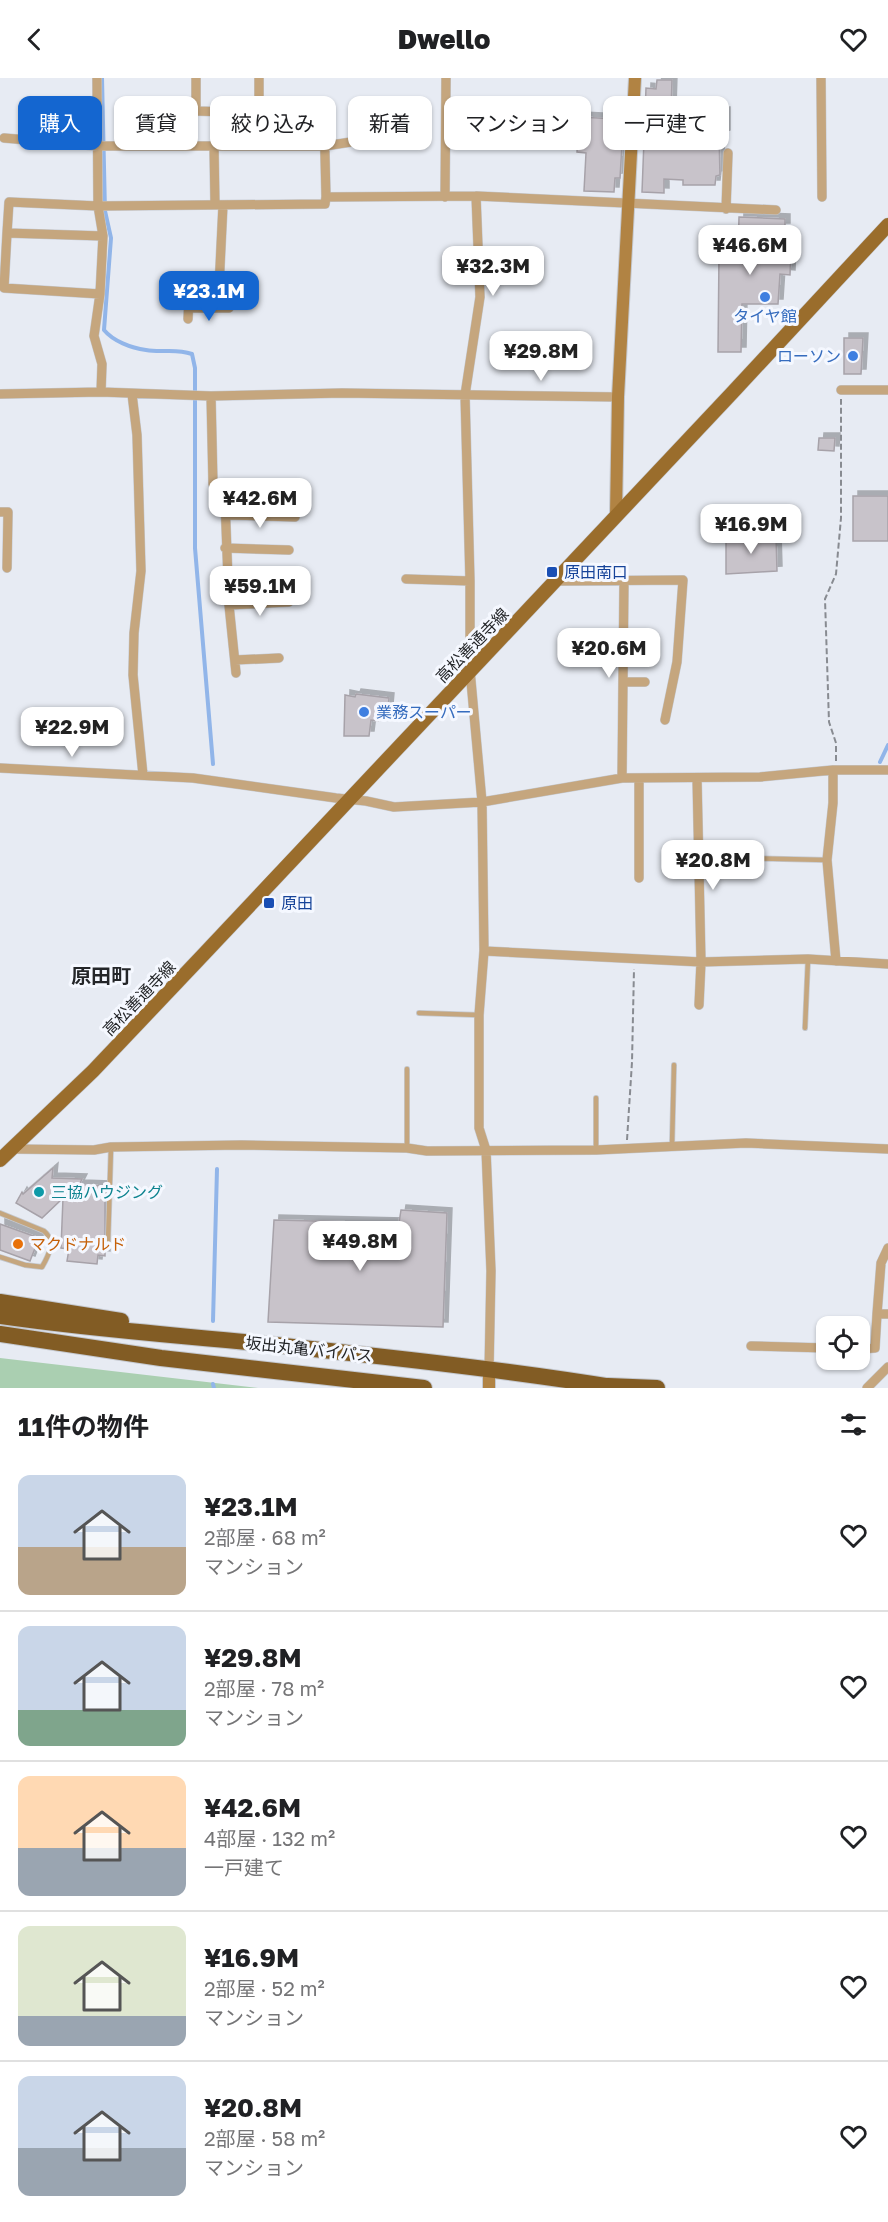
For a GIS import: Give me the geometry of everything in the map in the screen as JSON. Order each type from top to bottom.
[{"type":"highway","points":[[0,1302],[284,1346]]},
{"type":"highway","name":"坂出丸亀バイパス","points":[[0,1316],[90,1328],[284,1346],[611,1387],[657,1388]]},
{"type":"highway","name":"坂出丸亀バイパス","points":[[0,1334],[160,1358],[424,1388]]},
{"type":"highway","points":[[0,1344],[104,1360],[217,1371],[295,1373]]},
{"type":"main road","name":"高松善通寺線","points":[[0,1160],[93,1071],[888,225]]},
{"type":"main road","points":[[873,242],[888,239]]},
{"type":"street","points":[[97,78],[97,96]]},
{"type":"street","points":[[196,78],[196,111],[210,111]]},
{"type":"street","points":[[259,78],[259,96]]},
{"type":"street","points":[[446,78],[446,197]]},
{"type":"street","points":[[616,515],[618,396],[635,78]]},
{"type":"street","points":[[821,78],[822,197]]},
{"type":"street","points":[[4,138],[18,139]]},
{"type":"street","points":[[102,146],[210,146]]},
{"type":"street","points":[[98,150],[98,206],[103,236],[100,294],[94,336],[102,364],[101,392]]},
{"type":"street","points":[[214,150],[219,205],[218,308]]},
{"type":"street","points":[[100,294],[4,288],[9,202],[98,206],[325,204],[325,150]]},
{"type":"street","points":[[726,208],[728,153]]},
{"type":"street","points":[[476,196],[480,297],[465,395],[470,670],[482,802],[484,951],[479,1015],[479,1128],[486,1150],[491,1270],[489,1388]]},
{"type":"street","points":[[326,197],[476,196],[776,210]]},
{"type":"street","points":[[7,233],[103,236]]},
{"type":"street","points":[[189,297],[188,314],[229,308]]},
{"type":"street","points":[[841,390],[888,390]]},
{"type":"street","points":[[0,394],[101,392],[211,396],[342,393],[618,396]]},
{"type":"street","points":[[132,394],[137,435],[141,572],[134,633],[134,675],[143,775]]},
{"type":"street","points":[[211,396],[213,484],[225,500],[225,548],[236,673]]},
{"type":"street","points":[[0,512],[8,512],[7,568]]},
{"type":"street","points":[[226,515],[295,517]]},
{"type":"street","points":[[225,548],[290,550]]},
{"type":"street","points":[[406,579],[470,581]]},
{"type":"street","points":[[622,778],[624,580]]},
{"type":"street","points":[[555,581],[683,580],[677,662],[665,720]]},
{"type":"street","points":[[229,605],[289,602]]},
{"type":"street","points":[[235,660],[279,658]]},
{"type":"street","points":[[623,682],[645,682]]},
{"type":"street","points":[[0,768],[193,778],[394,807],[482,802],[622,778],[760,777],[834,770],[888,770]]},
{"type":"street","points":[[834,770],[827,860],[836,961]]},
{"type":"street","points":[[639,778],[639,878]]},
{"type":"street","points":[[697,778],[699,1005]]},
{"type":"street","points":[[484,951],[634,960],[700,962],[808,959],[888,964]]},
{"type":"street","points":[[13,1149],[94,1150],[111,1147],[241,1145],[407,1148],[428,1151],[596,1150],[746,1143],[888,1149]]},
{"type":"street","points":[[870,1348],[875,1348],[881,1263],[888,1248]]},
{"type":"street","points":[[878,1314],[888,1314]]},
{"type":"street","points":[[751,1346],[816,1348]]},
{"type":"street","points":[[867,1388],[888,1367]]},
{"type":"lane","points":[[744,858],[827,860]]},
{"type":"lane","points":[[805,1028],[808,959]]},
{"type":"lane","points":[[419,1013],[479,1015]]},
{"type":"lane","points":[[672,1146],[675,1065]]},
{"type":"lane","points":[[407,1069],[407,1148]]},
{"type":"lane","points":[[596,1098],[596,1150]]},
{"type":"lane","points":[[108,1242],[111,1147]]},
{"type":"lane","points":[[0,1213],[44,1231],[49,1235],[51,1241],[51,1248],[42,1267],[25,1265],[0,1257]]},
{"type":"path","points":[[834,770],[836,743],[830,722],[825,599],[836,574],[841,518],[841,390]]},
{"type":"path","points":[[626,1149],[632,1062],[634,960]]},
{"type":"green space","points":[[0,1358],[258,1388],[0,1388]]},
{"type":"building","points":[[657,80],[672,80],[672,96],[646,96],[646,88],[656,89]]},
{"type":"building","points":[[591,118],[603,118],[603,150],[622,150],[620,178],[615,178],[614,192],[584,191],[586,153],[577,152],[577,150],[591,150]]},
{"type":"building","points":[[644,150],[719,150],[720,175],[716,176],[715,185],[683,185],[683,180],[664,179],[664,193],[642,192]]},
{"type":"building","name":"タイヤ館","points":[[739,217],[785,219],[785,228],[777,228],[776,247],[791,247],[790,275],[780,274],[778,304],[742,304],[741,352],[718,352],[719,254],[738,254]]},
{"type":"building","name":"ローソン","points":[[844,338],[863,338],[861,374],[844,374]]},
{"type":"building","points":[[819,438],[835,438],[834,451],[818,450]]},
{"type":"building","points":[[853,496],[888,496],[888,541],[853,541]]},
{"type":"building","points":[[776,537],[777,571],[726,574],[726,538]]},
{"type":"building","name":"業務スーパー","points":[[356,694],[389,698],[388,709],[384,708],[383,716],[379,716],[378,721],[371,720],[369,736],[344,736],[345,695],[355,697]]},
{"type":"building","points":[[53,1168],[52,1178],[82,1179],[79,1185],[105,1186],[105,1256],[98,1255],[97,1264],[67,1261],[69,1249],[61,1248],[63,1198],[42,1218],[16,1203],[22,1192],[23,1194]]},
{"type":"building","points":[[401,1210],[447,1213],[443,1327],[268,1322],[274,1220],[399,1223]]},
{"type":"building","name":"マクドナルド","points":[[0,1224],[39,1238],[30,1261],[0,1250]]},
{"type":"waterway","points":[[102,78],[105,211],[111,238],[104,330],[117,341],[134,348],[192,354],[195,368],[195,548],[213,764]]},
{"type":"waterway","points":[[880,762],[888,745]]},
{"type":"waterway","points":[[213,1321],[217,1169]]},
{"type":"waterway","points":[[213,1384],[214,1388]]},
{"type":"place","name":"タイヤ館","points":[[765,297]]},
{"type":"place","name":"ローソン","points":[[853,356]]},
{"type":"place","name":"原田南口","points":[[552,572]]},
{"type":"place","name":"業務スーパー","points":[[364,712]]},
{"type":"place","name":"原田","points":[[269,903]]},
{"type":"place","name":"三協ハウジング","points":[[39,1192]]},
{"type":"place","name":"マクドナルド","points":[[18,1244]]},
{"type":"district","name":"原田町","points":[[101,975]]}]
